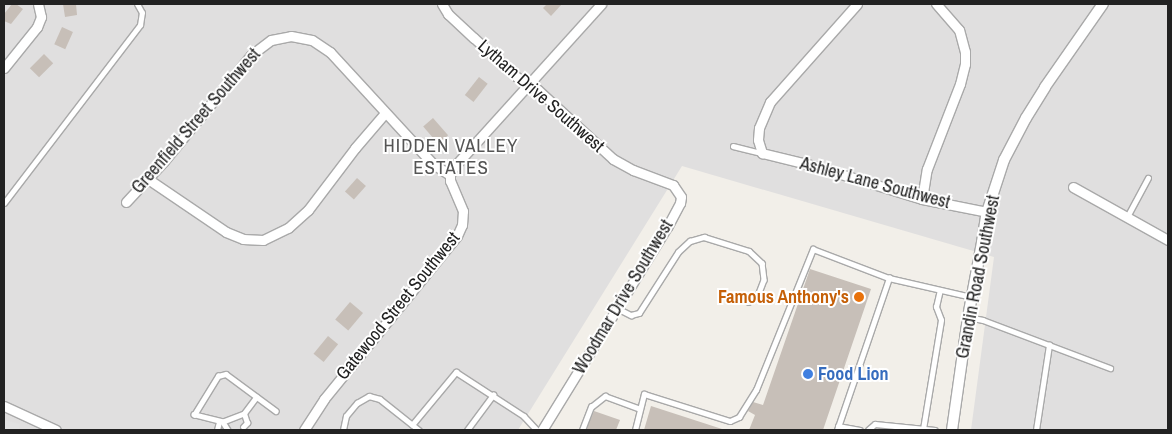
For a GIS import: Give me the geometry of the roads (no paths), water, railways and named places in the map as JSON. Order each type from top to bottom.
[{"type":"street","points":[[4,68],[37,27],[41,17],[38,4]]},
{"type":"street","name":"Lytham Drive Southwest","points":[[442,4],[448,14],[467,32],[613,159],[649,176]]},
{"type":"street","points":[[450,175],[453,168],[601,4]]},
{"type":"street","points":[[762,153],[758,140],[759,128],[770,102],[857,4]]},
{"type":"street","points":[[922,199],[927,169],[960,84],[965,64],[964,46],[959,30],[936,4]]},
{"type":"street","name":"Grandin Road Southwest","points":[[952,430],[968,317],[987,212],[1004,160],[1026,118],[1103,4]]},
{"type":"street","name":"Greenfield Street Southwest","points":[[126,202],[148,179],[250,55],[261,46],[280,37],[302,37],[322,45],[433,164],[450,175]]},
{"type":"street","points":[[148,179],[226,232],[243,239],[263,240],[288,228],[308,210],[355,148],[386,113]]},
{"type":"street","name":"Ashley Lane Southwest","points":[[762,153],[811,165],[922,199],[987,212]]},
{"type":"street","name":"Gatewood Street Southwest","points":[[304,430],[324,399],[457,236],[462,225],[463,211],[450,181],[450,175]]},
{"type":"street","name":"Woodmar Drive Southwest","points":[[542,430],[680,203],[680,197],[675,187],[649,176]]},
{"type":"street","points":[[1073,187],[1168,240]]},
{"type":"street","points":[[4,406],[56,430]]},
{"type":"lane","points":[[4,203],[140,26],[142,13],[137,4]]},
{"type":"lane","points":[[734,146],[762,153]]},
{"type":"lane","points":[[1126,216],[1148,178]]},
{"type":"lane","points":[[617,308],[631,316],[639,313],[678,252],[690,241],[704,238],[749,251],[762,263],[764,280],[756,298],[749,302],[733,298]]},
{"type":"lane","points":[[634,430],[644,394],[730,421],[739,417],[756,390],[813,249],[889,278],[972,298]]},
{"type":"lane","points":[[860,430],[837,428],[889,278]]},
{"type":"lane","points":[[923,429],[941,320],[936,307],[940,290]]},
{"type":"lane","points":[[968,317],[983,320],[1110,368]]},
{"type":"lane","points":[[1036,430],[1049,345]]},
{"type":"lane","points":[[412,424],[456,372],[524,416],[537,430]]},
{"type":"lane","points":[[257,397],[244,414],[221,422],[194,415],[218,376],[226,374],[276,410]]},
{"type":"lane","points":[[468,430],[493,395]]},
{"type":"lane","points":[[343,430],[346,416],[357,403],[369,396],[380,399],[419,430]]},
{"type":"lane","points":[[582,430],[591,408],[605,396],[640,409]]},
{"type":"lane","points":[[243,427],[247,423],[244,414]]},
{"type":"lane","points":[[217,430],[221,422]]},
{"type":"lane","points":[[221,422],[228,430]]},
{"type":"lane","points":[[868,430],[875,424],[908,429],[935,430]]},
{"type":"place","name":"Famous Anthony's","points":[[859,297]]},
{"type":"place","name":"Food Lion","points":[[808,374]]},
{"type":"district","name":"HIDDEN VALLEY ESTATES","points":[[451,157]]}]
